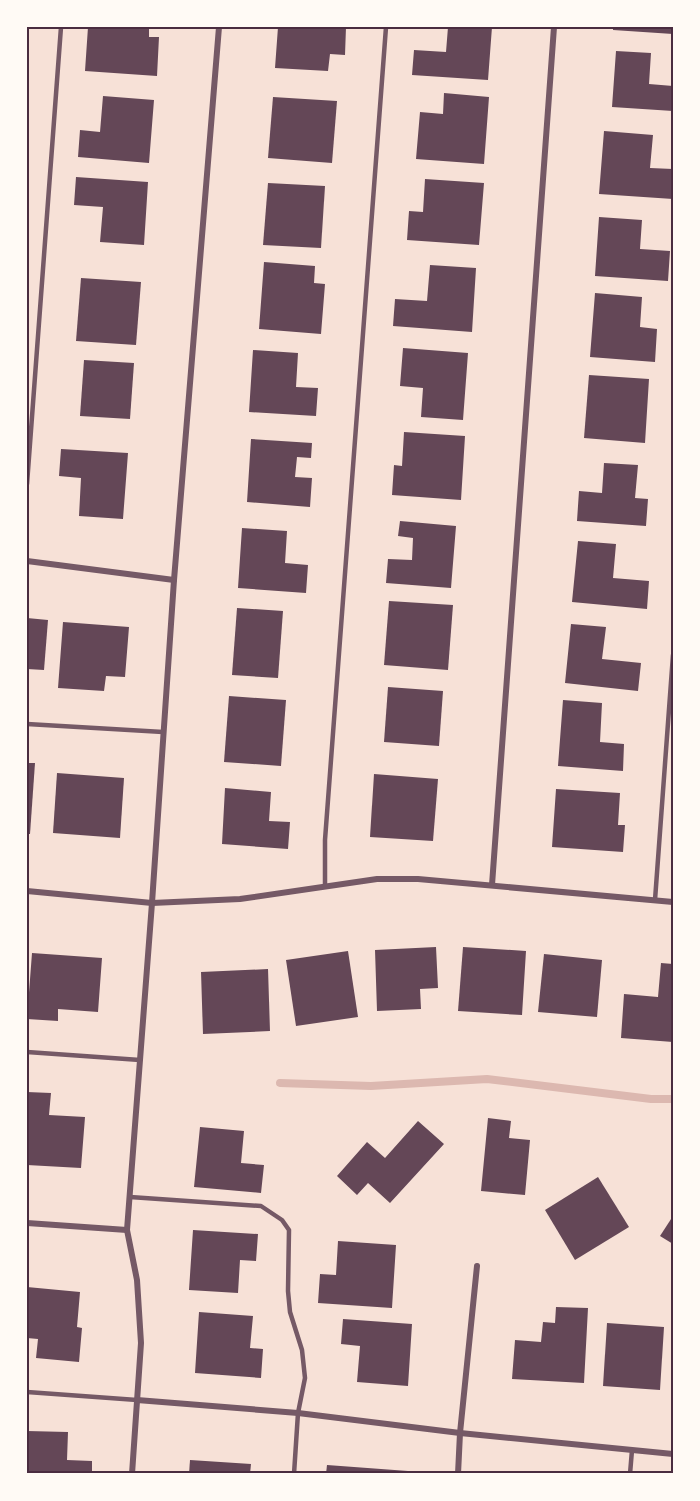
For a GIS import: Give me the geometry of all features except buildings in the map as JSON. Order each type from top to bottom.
[{"type":"street","points":[[132,1474],[140,1333],[137,1280],[127,1230],[174,580],[219,27]]},
{"type":"street","points":[[492,885],[554,27]]},
{"type":"street","points":[[27,561],[174,580]]},
{"type":"street","points":[[27,891],[152,903],[240,899],[377,879],[418,879],[673,902]]},
{"type":"street","points":[[27,1223],[127,1230]]},
{"type":"street","points":[[458,1474],[477,1266]]},
{"type":"street","points":[[137,1401],[298,1413],[460,1433],[673,1454]]},
{"type":"lane","points":[[27,484],[61,27]]},
{"type":"lane","points":[[325,886],[324,840],[386,27]]},
{"type":"lane","points":[[655,900],[673,655]]},
{"type":"lane","points":[[27,724],[163,732]]},
{"type":"lane","points":[[27,1052],[140,1060]]},
{"type":"lane","points":[[130,1197],[261,1206],[282,1220],[289,1230],[290,1312],[302,1350],[305,1378],[298,1413],[294,1474]]},
{"type":"lane","points":[[27,1392],[137,1401]]},
{"type":"lane","points":[[630,1474],[632,1450]]},
{"type":"waterway","points":[[280,1083],[371,1086],[487,1079],[651,1099],[673,1099]]}]
